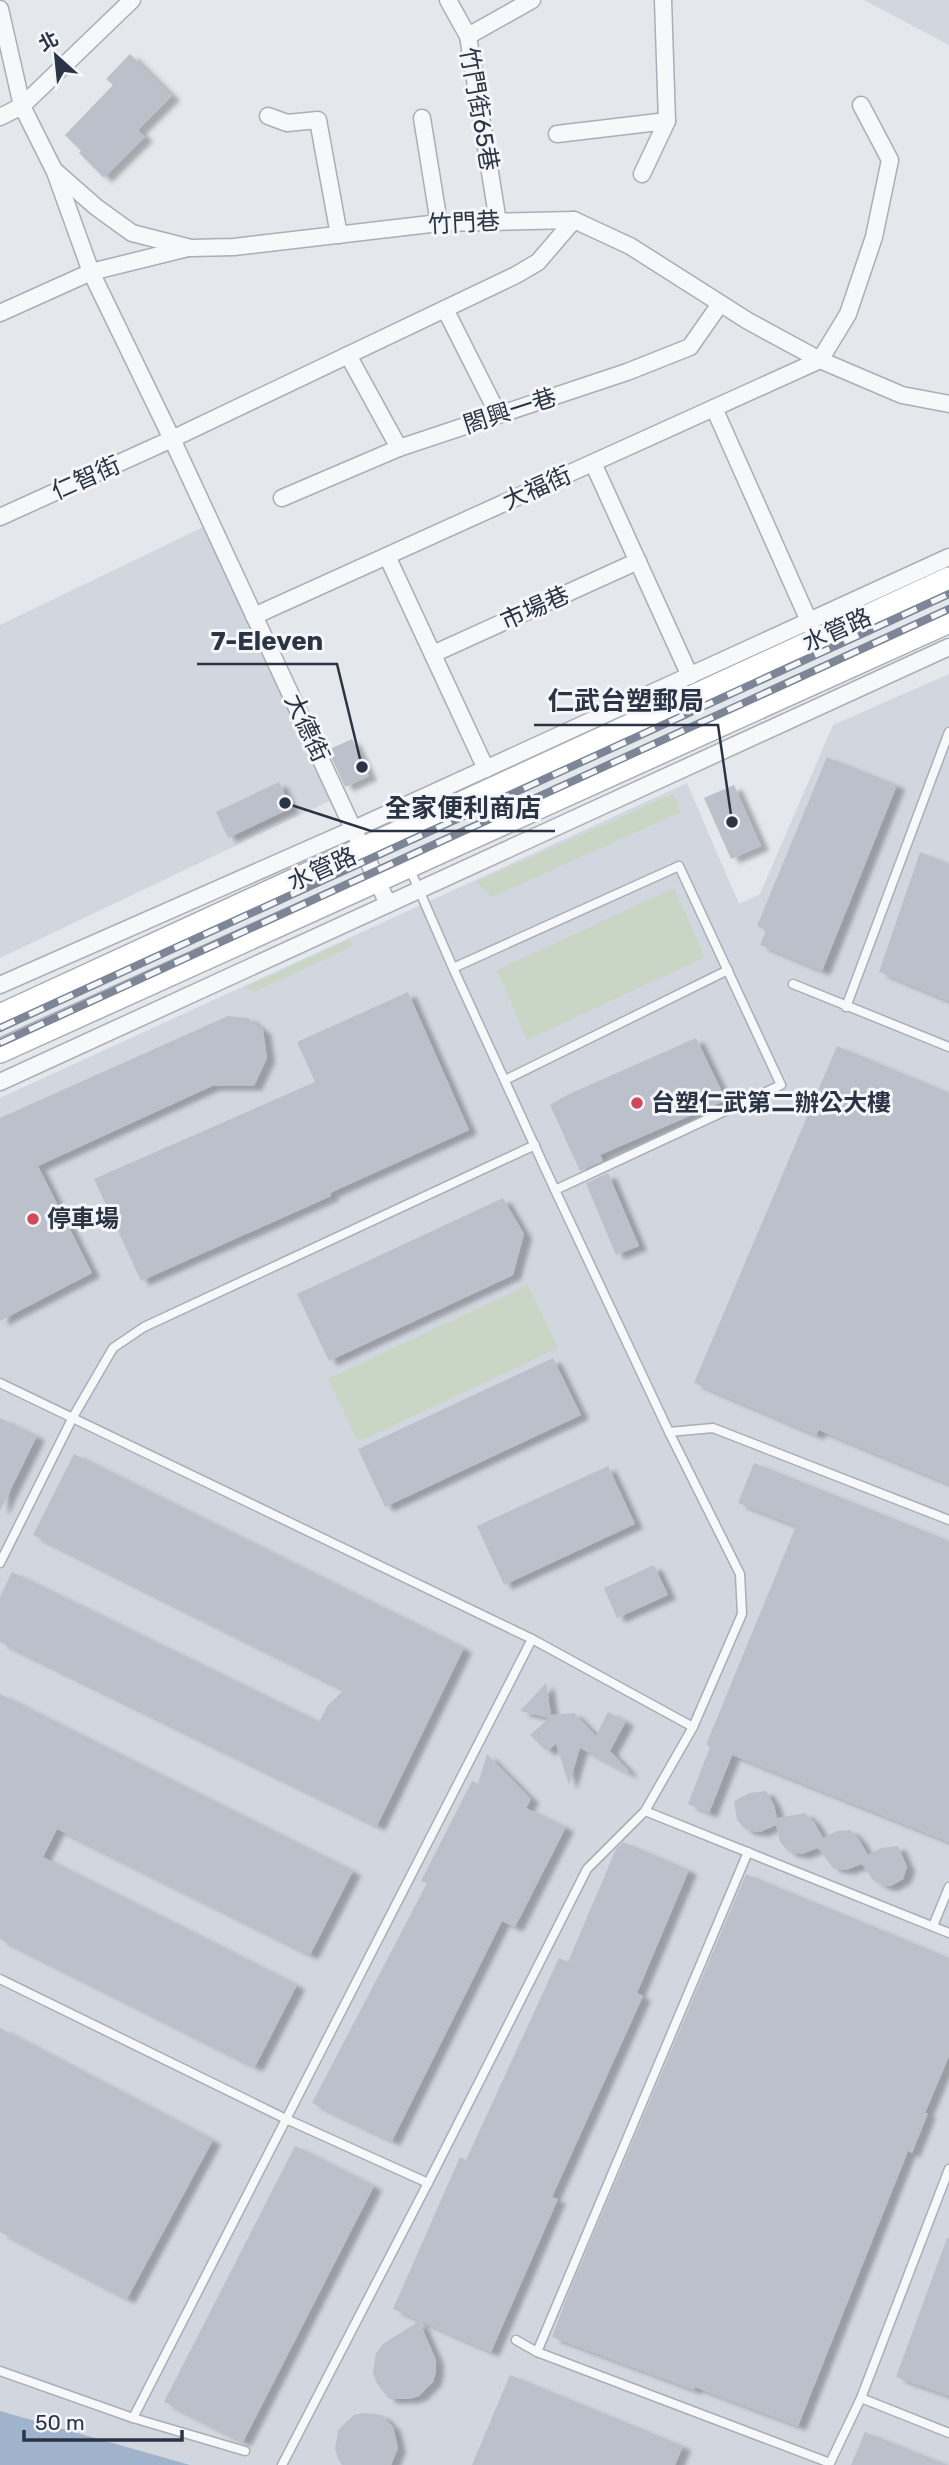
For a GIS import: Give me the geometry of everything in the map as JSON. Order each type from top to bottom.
[{"type":"street","points":[[0,117],[22,107],[132,0]]},
{"type":"street","name":"竹門街65巷","points":[[448,0],[467,36],[498,222]]},
{"type":"street","points":[[467,36],[531,0]]},
{"type":"street","points":[[642,174],[667,121],[663,0]]},
{"type":"street","name":"竹門巷","points":[[0,9],[22,107],[54,170],[96,208],[132,233],[191,248],[234,247],[439,223],[574,220],[630,246],[720,304],[820,360],[902,395],[949,404]]},
{"type":"street","points":[[820,360],[848,314],[874,237],[890,160],[862,105]]},
{"type":"street","points":[[268,116],[287,123],[318,120],[339,235]]},
{"type":"street","points":[[422,118],[439,223]]},
{"type":"street","points":[[557,134],[667,121]]},
{"type":"street","name":"大德街","points":[[54,170],[90,272],[172,439],[388,904]]},
{"type":"street","points":[[172,439],[538,262],[574,220]]},
{"type":"street","points":[[0,313],[90,272],[191,248]]},
{"type":"street","name":"閤興一巷","points":[[282,498],[399,448],[627,372],[690,347],[720,304]]},
{"type":"street","points":[[445,309],[498,414]]},
{"type":"street","points":[[348,355],[399,448]]},
{"type":"street","name":"大福街","points":[[254,616],[820,360]]},
{"type":"street","points":[[714,408],[813,630]]},
{"type":"street","name":"仁智街","points":[[0,517],[172,439]]},
{"type":"street","points":[[593,463],[690,676]]},
{"type":"street","points":[[387,556],[486,769]]},
{"type":"street","name":"水管路","points":[[0,1016],[364,850],[813,630],[949,557]]},
{"type":"street","name":"市場巷","points":[[433,654],[638,561]]},
{"type":"street","name":"水管路","points":[[0,985],[355,829],[690,676],[949,579]]},
{"type":"street","name":"水管路","points":[[0,1051],[376,878],[949,621]]},
{"type":"street","points":[[0,1082],[949,647]]},
{"type":"lane","points":[[846,1007],[949,732]]},
{"type":"lane","points":[[282,2465],[587,1869],[645,1811],[693,1727],[742,1614],[740,1574],[669,1432],[555,1190],[408,864]]},
{"type":"lane","points":[[453,968],[679,866],[781,1085],[555,1190]]},
{"type":"lane","points":[[505,1080],[728,970]]},
{"type":"lane","points":[[793,984],[949,1047]]},
{"type":"lane","points":[[0,1563],[73,1417],[113,1348],[145,1327],[535,1145]]},
{"type":"lane","points":[[0,1383],[532,1639],[693,1727]]},
{"type":"lane","points":[[669,1432],[713,1428],[949,1520]]},
{"type":"lane","points":[[133,2418],[532,1639]]},
{"type":"lane","points":[[645,1811],[949,1933]]},
{"type":"lane","points":[[537,2352],[748,1852]]},
{"type":"lane","points":[[933,1926],[949,1887]]},
{"type":"lane","points":[[0,1979],[286,2119],[428,2183]]},
{"type":"lane","points":[[516,2340],[537,2352],[830,2463],[861,2398],[949,2169]]},
{"type":"lane","points":[[0,2371],[133,2418],[245,2451]]},
{"type":"lane","points":[[861,2398],[949,2433]]},
{"type":"shaded area","points":[[864,0],[949,0],[949,45]]},
{"type":"shaded area","points":[[218,520],[346,793],[0,958],[0,625]]},
{"type":"shaded area","points":[[949,674],[949,2465],[0,2465],[0,1098],[687,783],[739,904],[760,894],[833,725]]},
{"type":"green space","points":[[673,794],[681,812],[492,897],[476,882]]},
{"type":"green space","points":[[674,888],[705,957],[527,1040],[497,970]]},
{"type":"green space","points":[[350,939],[353,946],[256,991],[244,988]]},
{"type":"green space","points":[[528,1285],[558,1348],[358,1442],[328,1379]]},
{"type":"water","points":[[0,2411],[190,2465],[0,2465]]},
{"type":"building","points":[[130,54],[172,96],[138,130],[145,137],[104,178],[65,135],[113,85],[106,79]]},
{"type":"building","points":[[352,739],[369,776],[345,787],[328,750]]},
{"type":"building","points":[[827,757],[897,785],[822,971],[760,945],[766,931],[757,926]]},
{"type":"building","points":[[279,782],[291,808],[228,838],[216,812]]},
{"type":"building","points":[[734,785],[761,846],[731,859],[704,798]]},
{"type":"building","points":[[920,852],[949,864],[949,1001],[879,972]]},
{"type":"building","points":[[408,992],[469,1130],[330,1193],[331,1196],[141,1281],[94,1179],[315,1082],[297,1042]]},
{"type":"building","name":"停車場","points":[[228,1016],[248,1018],[263,1030],[267,1058],[254,1086],[212,1086],[38,1166],[92,1273],[0,1321],[0,1118]]},
{"type":"building","name":"台塑仁武第二辦公大樓","points":[[696,1038],[726,1100],[600,1155],[603,1161],[580,1171],[550,1105]]},
{"type":"building","points":[[837,1046],[949,1093],[949,1484],[819,1430],[816,1435],[694,1383]]},
{"type":"building","points":[[608,1173],[639,1246],[616,1255],[586,1183]]},
{"type":"building","points":[[503,1198],[524,1234],[513,1275],[329,1361],[297,1294]]},
{"type":"building","points":[[553,1358],[581,1415],[385,1507],[358,1449]]},
{"type":"building","points":[[0,1418],[37,1436],[0,1511]]},
{"type":"building","points":[[74,1454],[464,1648],[377,1826],[0,1642],[0,1597],[12,1572],[319,1722],[328,1705],[344,1690],[33,1535]]},
{"type":"building","points":[[754,1463],[949,1541],[949,1842],[732,1755],[709,1813],[688,1804],[710,1747],[706,1745],[796,1526],[738,1503]]},
{"type":"building","points":[[608,1466],[635,1524],[504,1585],[477,1526]]},
{"type":"building","points":[[654,1565],[668,1595],[617,1618],[604,1588]]},
{"type":"building","points":[[546,1683],[551,1715],[574,1713],[596,1736],[608,1712],[626,1721],[610,1751],[628,1773],[580,1748],[569,1785],[556,1744],[547,1751],[530,1735],[549,1718],[520,1711]]},
{"type":"building","points":[[0,1694],[353,1871],[310,1955],[57,1829],[43,1857],[297,1985],[255,2067],[0,1939]]},
{"type":"building","points":[[487,1754],[531,1799],[526,1808],[566,1827],[515,1927],[502,1921],[392,2141],[312,2103],[427,1883],[421,1881],[472,1781],[478,1784]]},
{"type":"building","points":[[766,1791],[774,1805],[777,1818],[805,1813],[823,1838],[837,1831],[850,1830],[868,1855],[881,1848],[898,1846],[907,1867],[903,1879],[891,1886],[884,1886],[873,1880],[862,1864],[846,1870],[833,1868],[818,1848],[802,1854],[789,1852],[780,1842],[776,1825],[760,1832],[746,1830],[737,1820],[734,1801],[750,1793]]},
{"type":"building","points":[[623,1842],[689,1870],[637,1993],[643,1996],[552,2197],[558,2199],[491,2352],[393,2309],[460,2157],[466,2160],[559,1958],[568,1962],[616,1849]]},
{"type":"building","points":[[746,1874],[949,1958],[949,2056],[925,2113],[928,2113],[912,2153],[908,2151],[798,2426],[552,2337]]},
{"type":"building","points":[[0,2028],[213,2140],[127,2299],[0,2232]]},
{"type":"building","points":[[295,2146],[374,2186],[243,2442],[164,2402]]},
{"type":"building","points":[[949,2238],[949,2396],[896,2377]]},
{"type":"building","points":[[419,2321],[436,2360],[433,2382],[419,2396],[389,2399],[376,2382],[373,2372],[376,2353],[383,2344]]},
{"type":"building","points":[[510,2375],[683,2446],[675,2465],[472,2465]]},
{"type":"building","points":[[354,2415],[382,2415],[393,2427],[398,2448],[391,2465],[342,2465],[338,2459],[335,2449],[338,2430]]},
{"type":"building","points":[[865,2432],[945,2464],[945,2465],[851,2465]]},
{"type":"railway","points":[[0,1028],[949,594]]},
{"type":"railway","points":[[0,1043],[949,609]]},
{"type":"place","name":"7-Eleven","points":[[362,767]]},
{"type":"place","name":"全家便利商店","points":[[285,803]]},
{"type":"place","name":"仁武台塑郵局","points":[[732,822]]},
{"type":"place","name":"台塑仁武第二辦公大樓","points":[[637,1103]]},
{"type":"place","name":"停車場","points":[[33,1219]]}]
